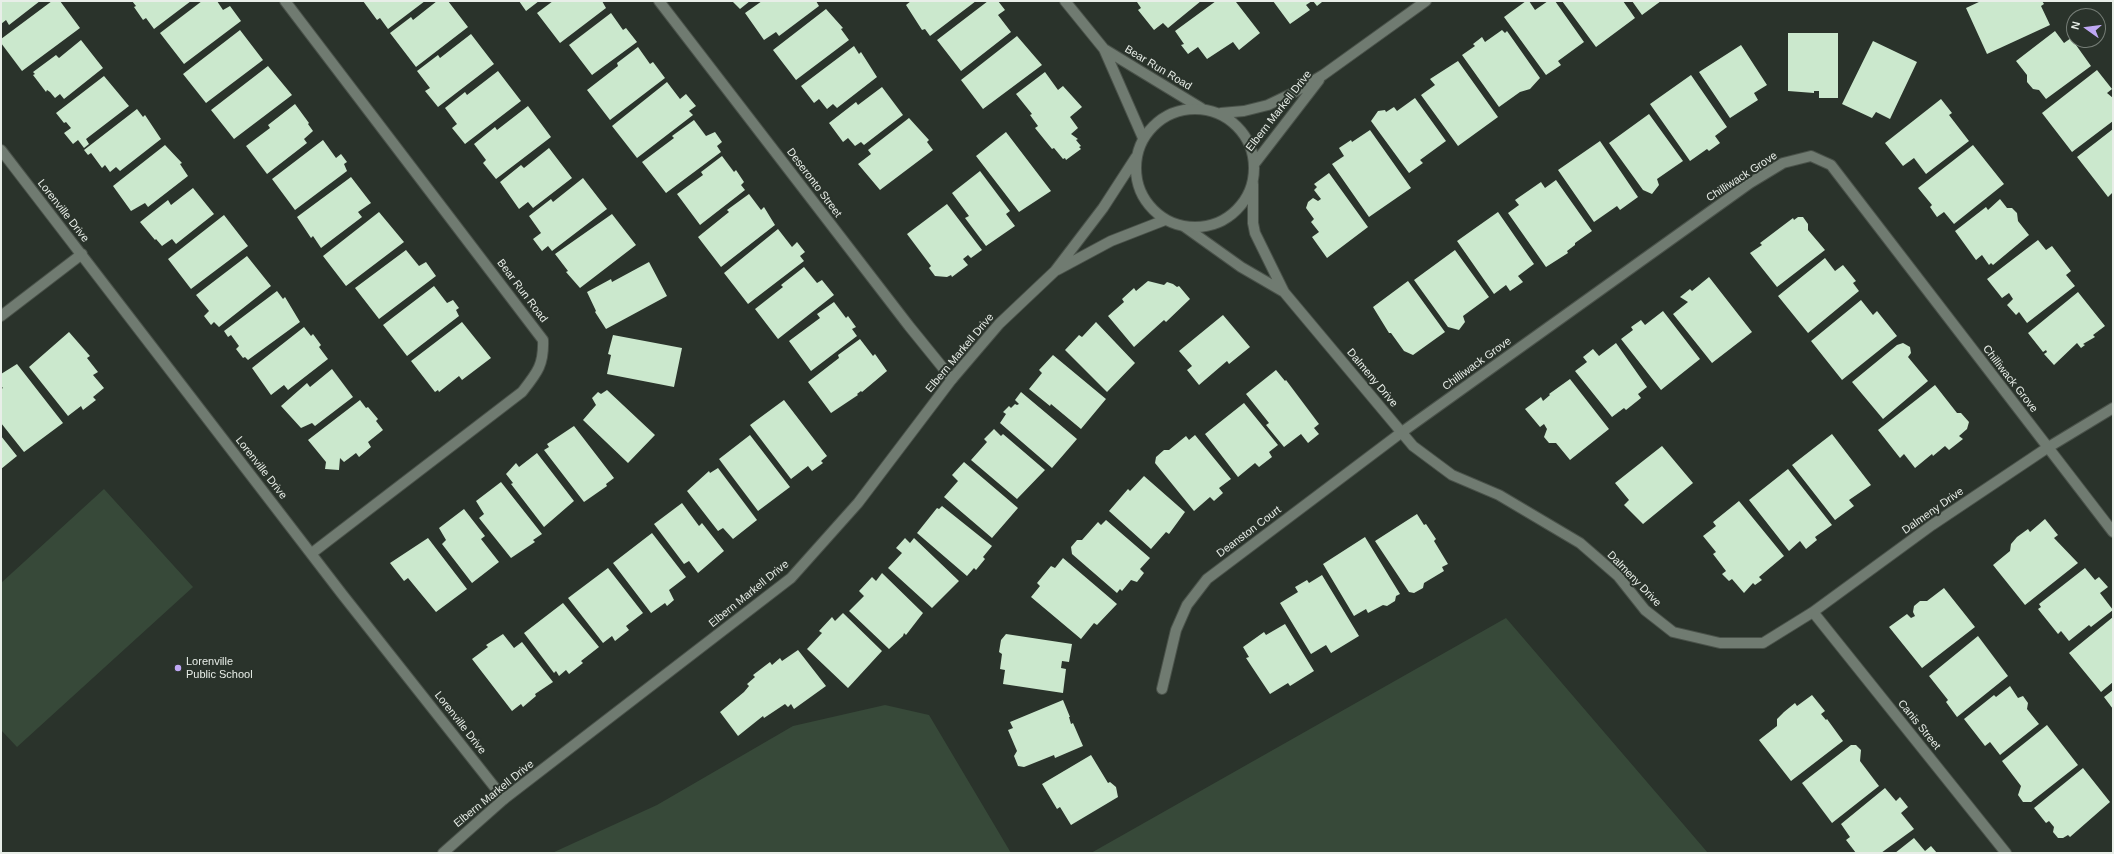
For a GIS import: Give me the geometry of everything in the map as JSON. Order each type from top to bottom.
[{"type":"street","name":"Bear Run Road","points":[[285,1],[543,340],[543,355],[537,373],[522,392],[312,553]]},
{"type":"street","name":"Deseronto Street","points":[[660,1],[909,326],[952,379]]},
{"type":"street","name":"Bear Run Road","points":[[1065,1],[1104,49],[1143,138]]},
{"type":"street","name":"Elbern Markell Drive","points":[[1220,113],[1244,111],[1268,106],[1323,75],[1426,1]]},
{"type":"street","name":"Bear Run Road","points":[[1104,49],[1201,108]]},
{"type":"street","name":"Elbern Markell Drive","points":[[1255,163],[1323,75]]},
{"type":"street","points":[[1201,108],[1220,113],[1237,125],[1249,142],[1255,163],[1253,184],[1241,206],[1225,220],[1206,227],[1185,227],[1165,220],[1156,214],[1143,198],[1136,178],[1136,157],[1143,138],[1157,122],[1180,109],[1201,108]]},
{"type":"street","name":"Lorenville Drive","points":[[1,150],[342,594],[504,799]]},
{"type":"street","name":"Chilliwack Grove","points":[[1402,432],[1750,183],[1782,163],[1811,156],[1831,165],[2113,532]]},
{"type":"street","name":"Elbern Markell Drive","points":[[443,853],[504,799],[791,578],[858,503],[952,379],[999,324],[1055,271],[1103,208],[1136,157]]},
{"type":"street","name":"Dalmeny Drive","points":[[1253,184],[1253,223],[1255,233],[1284,292],[1413,446],[1452,475],[1499,495],[1580,543],[1618,576],[1645,610],[1673,632],[1720,644],[1763,643],[1813,612],[1932,525],[2047,448],[2113,408]]},
{"type":"street","name":"Elbern Markell Drive","points":[[1055,271],[1111,241],[1165,220]]},
{"type":"street","name":"Dalmeny Drive","points":[[1185,227],[1241,267],[1284,292]]},
{"type":"street","points":[[1,316],[82,254]]},
{"type":"street","name":"Deanston Court","points":[[1162,689],[1176,630],[1187,605],[1207,579],[1402,432]]},
{"type":"street","name":"Canis Street","points":[[1813,612],[2006,853]]},
{"type":"green space","points":[[104,489],[193,587],[17,747],[1,730],[1,583]]},
{"type":"green space","points":[[1506,618],[1708,853],[1091,853]]},
{"type":"green space","points":[[885,705],[929,715],[1011,853],[552,853],[657,805],[793,726]]},
{"type":"building","points":[[1,1],[40,1],[9,25],[6,20],[1,24]]},
{"type":"building","points":[[52,1],[60,1],[80,28],[22,71],[1,43],[1,39]]},
{"type":"building","points":[[132,1],[191,1],[154,29],[146,18],[143,20],[134,7],[136,6]]},
{"type":"building","points":[[202,1],[217,1],[223,10],[230,6],[241,21],[184,64],[160,33]]},
{"type":"building","points":[[363,1],[425,1],[388,29],[380,18],[377,20]]},
{"type":"building","points":[[437,1],[448,1],[468,27],[416,67],[390,33],[411,17],[413,20]]},
{"type":"building","points":[[519,1],[539,1],[526,11]]},
{"type":"building","points":[[553,1],[602,1],[606,8],[560,43],[537,13]]},
{"type":"building","points":[[732,1],[750,1],[740,9]]},
{"type":"building","points":[[762,1],[816,1],[819,6],[779,36],[776,32],[764,40],[745,13]]},
{"type":"building","points":[[911,1],[976,1],[930,36],[925,29],[922,30],[906,5]]},
{"type":"building","points":[[988,1],[998,1],[1005,10],[998,15],[1011,32],[961,71],[937,40]]},
{"type":"building","points":[[1201,1],[1168,28],[1163,23],[1154,30],[1138,10],[1141,8],[1137,2]]},
{"type":"building","points":[[1216,1],[1236,2],[1260,33],[1239,50],[1233,42],[1207,59],[1198,47],[1188,54],[1181,45],[1184,44],[1175,31]]},
{"type":"building","points":[[1273,1],[1312,1],[1306,5],[1310,10],[1290,24]]},
{"type":"building","points":[[1313,1],[1321,1],[1322,2],[1317,6]]},
{"type":"building","points":[[1526,1],[1529,1],[1535,10],[1548,1],[1555,1],[1584,42],[1558,61],[1561,65],[1546,75],[1504,17]]},
{"type":"building","points":[[1562,1],[1623,1],[1635,18],[1596,47]]},
{"type":"building","points":[[1632,1],[1661,1],[1642,15]]},
{"type":"building","points":[[1981,1],[2042,1],[2044,4],[2041,6],[2050,25],[1987,54],[1966,8]]},
{"type":"building","points":[[826,9],[843,28],[841,29],[849,40],[796,80],[773,50]]},
{"type":"building","points":[[611,13],[623,30],[626,28],[637,42],[592,75],[569,45]]},
{"type":"building","points":[[240,30],[263,60],[206,103],[183,74]]},
{"type":"building","points":[[1502,30],[1505,33],[1507,31],[1540,78],[1530,89],[1520,92],[1499,107],[1462,55],[1475,46],[1473,44],[1482,37],[1485,42]]},
{"type":"building","points":[[2055,31],[2064,43],[2066,42],[2066,48],[2078,48],[2091,66],[2046,99],[2039,90],[2033,89],[2027,82],[2027,75],[2016,61]]},
{"type":"building","points":[[1788,33],[1838,33],[1838,98],[1819,98],[1819,91],[1814,91],[1814,93],[1788,91]]},
{"type":"building","points":[[471,34],[494,64],[438,107],[425,91],[430,88],[417,71],[438,55],[440,58]]},
{"type":"building","points":[[1017,36],[1042,65],[983,109],[961,80]]},
{"type":"building","points":[[81,40],[103,68],[64,99],[60,94],[55,98],[47,90],[46,92],[33,75],[35,74],[33,72],[56,55],[59,58]]},
{"type":"building","points":[[1873,41],[1917,62],[1890,119],[1876,112],[1872,118],[1842,104]]},
{"type":"building","points":[[1741,45],[1767,85],[1754,93],[1758,100],[1730,118],[1699,72]]},
{"type":"building","points":[[854,46],[859,54],[861,52],[877,77],[837,108],[833,104],[827,109],[819,99],[814,103],[801,86]]},
{"type":"building","points":[[638,47],[650,64],[653,62],[665,78],[610,120],[587,90],[618,66],[617,63]]},
{"type":"building","points":[[1458,61],[1498,117],[1458,146],[1421,95],[1435,85],[1430,79]]},
{"type":"building","points":[[268,66],[292,95],[234,139],[211,110]]},
{"type":"building","points":[[2097,70],[2112,89],[2107,93],[2113,98],[2113,121],[2072,152],[2042,113]]},
{"type":"building","points":[[498,71],[521,101],[465,144],[452,128],[457,124],[445,108],[465,92],[467,95]]},
{"type":"building","points":[[1045,72],[1058,90],[1063,86],[1082,107],[1070,117],[1078,128],[1071,134],[1078,139],[1076,140],[1081,146],[1079,147],[1081,149],[1066,160],[1065,158],[1063,159],[1054,148],[1052,149],[1035,128],[1038,126],[1030,115],[1032,114],[1016,94]]},
{"type":"building","points":[[1691,75],[1727,127],[1715,136],[1720,143],[1709,151],[1707,149],[1690,161],[1650,104]]},
{"type":"building","points":[[104,76],[129,106],[86,139],[89,144],[84,148],[78,140],[73,144],[64,133],[71,128],[66,122],[64,123],[56,113]]},
{"type":"building","points":[[667,82],[680,99],[686,94],[696,106],[689,111],[693,115],[637,158],[612,126]]},
{"type":"building","points":[[882,87],[903,115],[864,145],[861,142],[855,146],[848,138],[843,142],[829,123],[856,102],[858,105]]},
{"type":"building","points":[[1415,98],[1446,141],[1420,160],[1423,163],[1409,173],[1371,121],[1378,111],[1385,110],[1386,112],[1394,107],[1397,111]]},
{"type":"building","points":[[1941,99],[1952,113],[1949,115],[1969,141],[1926,174],[1914,158],[1903,166],[1885,143]]},
{"type":"building","points":[[295,104],[313,131],[304,139],[307,143],[267,174],[246,146],[270,128],[268,125]]},
{"type":"building","points":[[528,106],[551,137],[496,179],[483,163],[486,160],[474,144],[495,127],[497,130]]},
{"type":"building","points":[[137,109],[143,117],[145,115],[161,139],[120,171],[116,167],[110,172],[105,165],[102,168],[91,153],[88,155],[84,150]]},
{"type":"building","points":[[1649,114],[1683,161],[1657,179],[1659,185],[1652,194],[1643,190],[1609,143]]},
{"type":"building","points":[[909,118],[929,140],[927,142],[933,150],[880,190],[858,164],[871,154],[868,150]]},
{"type":"building","points":[[694,120],[706,136],[715,132],[722,142],[717,146],[721,152],[666,193],[642,162],[674,138],[672,136]]},
{"type":"building","points":[[2113,129],[2113,192],[2108,197],[2077,157]]},
{"type":"building","points":[[1370,130],[1411,188],[1369,217],[1332,164],[1344,156],[1339,148],[1351,140],[1352,142]]},
{"type":"building","points":[[1006,132],[1051,191],[1019,212],[976,156]]},
{"type":"building","points":[[323,140],[336,158],[341,154],[347,162],[344,164],[347,171],[295,210],[272,179]]},
{"type":"building","points":[[1600,141],[1638,197],[1620,210],[1617,206],[1594,222],[1558,170]]},
{"type":"building","points":[[165,145],[182,163],[180,164],[188,176],[148,207],[145,203],[131,211],[113,186]]},
{"type":"building","points":[[1973,145],[2004,184],[1954,224],[1944,212],[1937,217],[1930,207],[1932,205],[1918,188]]},
{"type":"building","points":[[549,148],[572,178],[533,208],[528,202],[519,209],[500,182],[521,165],[524,168]]},
{"type":"building","points":[[722,156],[734,172],[736,170],[744,182],[741,185],[745,190],[700,225],[677,194],[703,175],[701,172]]},
{"type":"building","points":[[980,171],[1010,211],[1006,214],[1015,226],[986,246],[965,218],[969,216],[952,193]]},
{"type":"building","points":[[1329,173],[1368,227],[1327,258],[1312,237],[1319,232],[1311,222],[1314,219],[1306,208],[1308,202],[1313,198],[1318,201],[1321,199],[1314,190],[1317,187],[1314,184]]},
{"type":"building","points":[[351,177],[371,203],[358,212],[362,217],[321,248],[313,236],[311,238],[297,217]]},
{"type":"building","points":[[583,178],[607,209],[552,251],[548,246],[542,251],[533,239],[541,233],[529,216],[551,199],[553,202]]},
{"type":"building","points":[[1556,180],[1592,231],[1575,243],[1575,245],[1567,251],[1568,253],[1546,267],[1508,213],[1519,205],[1515,200],[1541,182],[1545,188]]},
{"type":"building","points":[[193,188],[214,214],[176,244],[172,239],[162,246],[140,222],[168,200],[171,205]]},
{"type":"building","points":[[749,194],[761,210],[764,207],[775,225],[721,267],[698,237],[729,212],[727,210]]},
{"type":"building","points":[[2000,199],[2007,208],[2012,208],[2017,213],[2018,221],[2029,235],[1993,265],[1991,263],[1989,265],[1982,255],[1976,260],[1955,231],[1986,207],[1988,210]]},
{"type":"building","points":[[947,204],[982,250],[971,258],[968,255],[963,259],[968,265],[952,277],[951,275],[947,277],[935,276],[929,268],[931,266],[907,234]]},
{"type":"building","points":[[379,212],[404,242],[346,286],[323,256]]},
{"type":"building","points":[[1498,212],[1534,264],[1518,276],[1523,282],[1510,291],[1506,285],[1494,294],[1457,241]]},
{"type":"building","points":[[612,214],[636,245],[580,288],[566,272],[568,271],[555,254]]},
{"type":"building","points":[[224,215],[248,246],[191,289],[168,259]]},
{"type":"building","points":[[1798,217],[1803,217],[1808,224],[1808,230],[1825,250],[1777,287],[1750,253],[1762,245],[1760,243],[1793,218],[1794,220]]},
{"type":"building","points":[[778,229],[792,247],[797,242],[805,252],[800,256],[804,261],[748,304],[724,273]]},
{"type":"building","points":[[2038,240],[2046,250],[2052,246],[2071,271],[2066,275],[2075,286],[2027,323],[2019,312],[2016,315],[2007,305],[2013,299],[2009,293],[2002,298],[1987,279]]},
{"type":"building","points":[[406,250],[419,266],[426,262],[436,276],[379,319],[355,288]]},
{"type":"building","points":[[1455,250],[1489,297],[1463,316],[1465,322],[1459,330],[1448,327],[1414,280]]},
{"type":"building","points":[[247,256],[271,286],[219,327],[214,322],[211,325],[204,316],[209,311],[196,295]]},
{"type":"building","points":[[1825,258],[1835,271],[1843,265],[1856,281],[1853,283],[1859,291],[1808,333],[1778,296]]},
{"type":"building","points":[[649,262],[667,296],[606,329],[595,312],[596,311],[587,292],[611,279],[612,282]]},
{"type":"building","points":[[804,267],[817,283],[822,280],[834,295],[778,339],[755,309],[783,287],[781,285]]},
{"type":"building","points":[[1709,277],[1752,332],[1712,363],[1673,314],[1688,302],[1680,297],[1690,289],[1692,291]]},
{"type":"building","points":[[1148,281],[1164,285],[1167,282],[1177,287],[1179,286],[1190,299],[1166,322],[1164,320],[1134,347],[1108,316],[1124,302],[1122,299],[1134,288],[1136,291]]},
{"type":"building","points":[[1408,281],[1445,332],[1413,355],[1404,351],[1391,333],[1389,333],[1373,307]]},
{"type":"building","points":[[434,286],[447,303],[453,300],[459,308],[456,310],[459,316],[407,356],[383,325]]},
{"type":"building","points":[[277,291],[283,299],[285,297],[300,322],[248,360],[245,357],[243,358],[236,349],[239,346],[231,335],[228,337],[224,331]]},
{"type":"building","points":[[2078,292],[2105,326],[2093,335],[2095,337],[2083,344],[2085,345],[2081,348],[2077,343],[2054,365],[2044,354],[2047,352],[2046,350],[2043,352],[2028,333]]},
{"type":"building","points":[[1861,300],[1873,315],[1877,311],[1897,336],[1842,380],[1811,341]]},
{"type":"building","points":[[834,302],[846,318],[848,316],[856,327],[852,329],[857,336],[811,371],[789,341],[820,318],[817,314]]},
{"type":"building","points":[[1663,311],[1700,359],[1661,390],[1621,339],[1633,330],[1631,327],[1641,320],[1645,325]]},
{"type":"building","points":[[1223,315],[1250,347],[1229,364],[1227,361],[1199,385],[1187,370],[1192,366],[1179,351]]},
{"type":"building","points":[[462,322],[491,358],[462,380],[459,376],[439,392],[438,390],[435,392],[411,361]]},
{"type":"building","points":[[1096,322],[1135,363],[1107,392],[1065,350],[1079,335],[1082,337]]},
{"type":"building","points":[[304,327],[311,336],[313,334],[321,345],[319,347],[328,359],[288,390],[284,385],[271,395],[252,368]]},
{"type":"building","points":[[69,332],[90,356],[87,358],[98,372],[93,375],[104,388],[93,397],[96,400],[83,410],[81,406],[68,416],[29,367]]},
{"type":"building","points":[[613,335],[682,348],[674,387],[607,374],[611,355],[608,354]]},
{"type":"building","points":[[860,339],[873,356],[875,354],[887,371],[862,392],[861,391],[857,394],[858,395],[831,413],[808,382],[839,358],[838,355]]},
{"type":"building","points":[[1616,343],[1647,387],[1638,394],[1641,398],[1626,410],[1624,408],[1612,417],[1575,371],[1587,362],[1583,357],[1593,349],[1599,356]]},
{"type":"building","points":[[1903,343],[1910,347],[1911,353],[1908,357],[1928,381],[1883,419],[1852,382],[1897,345]]},
{"type":"building","points":[[1053,355],[1106,399],[1081,429],[1051,404],[1050,406],[1029,389],[1042,373],[1039,370]]},
{"type":"building","points":[[17,364],[63,423],[24,452],[1,423],[1,389],[3,388],[1,386],[1,374]]},
{"type":"building","points":[[332,369],[353,397],[315,426],[312,423],[301,428],[281,406],[307,383],[310,387]]},
{"type":"building","points":[[1276,370],[1285,381],[1286,380],[1319,424],[1314,428],[1319,434],[1308,443],[1301,434],[1284,447],[1266,425],[1269,423],[1246,394]]},
{"type":"building","points":[[1570,379],[1609,429],[1570,460],[1556,443],[1549,443],[1544,437],[1547,429],[1544,424],[1540,427],[1525,409],[1541,397],[1543,401],[1550,395],[1549,394]]},
{"type":"building","points":[[1935,385],[1957,413],[1961,413],[1969,422],[1967,429],[1959,436],[1963,439],[1949,450],[1945,446],[1933,456],[1932,454],[1915,468],[1904,454],[1900,458],[1878,430]]},
{"type":"building","points":[[607,390],[655,435],[628,463],[583,420],[596,405],[592,398],[598,392],[601,394]]},
{"type":"building","points":[[1021,392],[1077,439],[1052,468],[1000,423],[1006,414],[1003,412],[1009,406],[1011,408],[1015,404],[1019,404],[1015,400]]},
{"type":"building","points":[[360,400],[378,419],[376,421],[383,430],[368,442],[371,447],[359,457],[356,453],[344,462],[340,458],[339,470],[325,469],[326,462],[308,440]]},
{"type":"building","points":[[784,400],[827,456],[821,461],[823,463],[812,471],[808,466],[791,479],[750,425]]},
{"type":"building","points":[[1244,403],[1278,445],[1269,452],[1272,457],[1259,467],[1255,463],[1238,477],[1205,434]]},
{"type":"building","points":[[574,426],[614,478],[606,484],[607,486],[584,502],[544,450],[549,447],[547,444]]},
{"type":"building","points":[[994,429],[1001,436],[1003,434],[1045,470],[1017,499],[971,460],[987,442],[984,439]]},
{"type":"building","points":[[1832,434],[1871,485],[1849,500],[1854,506],[1835,520],[1792,465]]},
{"type":"building","points":[[750,435],[790,487],[758,511],[719,459]]},
{"type":"building","points":[[1195,435],[1231,479],[1219,488],[1223,493],[1214,501],[1210,497],[1194,511],[1155,463],[1156,457],[1164,450],[1169,450],[1186,436],[1189,440]]},
{"type":"building","points":[[1,436],[17,456],[1,469]]},
{"type":"building","points":[[1662,446],[1693,483],[1643,524],[1624,505],[1629,500],[1615,483]]},
{"type":"building","points":[[537,453],[574,501],[544,527],[511,484],[513,483],[506,474],[516,463],[519,467]]},
{"type":"building","points":[[964,462],[1018,508],[992,538],[944,497],[958,481],[952,475]]},
{"type":"building","points":[[718,468],[757,520],[733,539],[723,528],[718,531],[687,491],[709,471],[710,473]]},
{"type":"building","points":[[1788,469],[1832,525],[1815,537],[1817,540],[1806,549],[1800,541],[1789,551],[1749,500]]},
{"type":"building","points":[[1144,476],[1185,512],[1169,534],[1166,532],[1151,549],[1109,511],[1128,489],[1130,491]]},
{"type":"building","points":[[501,482],[542,534],[533,540],[535,542],[511,558],[479,518],[484,514],[476,501]]},
{"type":"building","points":[[1739,501],[1784,556],[1759,577],[1762,580],[1755,585],[1753,583],[1744,593],[1732,579],[1729,581],[1722,574],[1726,571],[1713,554],[1716,552],[1703,536],[1716,526],[1713,522]]},
{"type":"building","points":[[682,503],[699,526],[702,523],[724,551],[698,573],[689,561],[684,564],[654,524]]},
{"type":"building","points":[[942,506],[992,546],[983,557],[985,559],[976,570],[974,568],[967,576],[917,533],[937,508],[939,509]]},
{"type":"building","points":[[464,509],[485,536],[481,539],[499,562],[472,583],[442,544],[446,540],[439,528]]},
{"type":"building","points":[[1417,514],[1436,539],[1434,541],[1448,564],[1442,567],[1444,571],[1424,583],[1423,588],[1414,593],[1409,592],[1375,541]]},
{"type":"building","points":[[2045,519],[2058,535],[2054,538],[2078,563],[2025,605],[1993,565],[2010,551],[2011,544],[2017,537],[2028,529],[2030,532]]},
{"type":"building","points":[[1106,520],[1150,558],[1140,569],[1144,573],[1137,582],[1131,580],[1122,591],[1120,589],[1117,593],[1072,554],[1071,547],[1077,540],[1082,540],[1098,522],[1101,525]]},
{"type":"building","points":[[652,533],[686,577],[669,590],[674,600],[667,606],[665,603],[651,613],[613,563]]},
{"type":"building","points":[[1365,537],[1400,594],[1396,596],[1395,601],[1387,606],[1383,605],[1368,613],[1366,609],[1354,616],[1323,564]]},
{"type":"building","points":[[428,538],[467,589],[436,612],[408,578],[404,581],[390,563]]},
{"type":"building","points":[[905,538],[910,543],[914,538],[959,581],[932,608],[888,568],[902,553],[896,548]]},
{"type":"building","points":[[1063,558],[1117,604],[1097,625],[1094,623],[1081,639],[1031,597],[1040,586],[1037,583],[1051,566],[1055,568]]},
{"type":"building","points":[[608,568],[643,613],[626,626],[629,630],[615,641],[612,636],[603,643],[568,598]]},
{"type":"building","points":[[2085,568],[2095,580],[2099,577],[2108,587],[2100,593],[2113,610],[2091,627],[2089,625],[2069,641],[2061,631],[2058,634],[2038,609],[2041,607],[2039,604]]},
{"type":"building","points":[[882,573],[923,613],[906,635],[904,633],[903,636],[889,649],[849,611],[864,596],[859,591],[872,577],[876,581]]},
{"type":"building","points":[[1322,575],[1359,636],[1331,653],[1326,645],[1311,654],[1280,603],[1298,592],[1295,587],[1307,580],[1309,583]]},
{"type":"building","points":[[1944,588],[1975,627],[1922,668],[1889,627],[1907,614],[1911,618],[1915,616],[1913,612],[1914,606],[1920,601],[1927,601]]},
{"type":"building","points":[[563,603],[599,647],[581,661],[583,663],[569,674],[566,670],[559,676],[556,671],[554,673],[524,633]]},
{"type":"building","points":[[843,613],[882,651],[848,688],[807,649],[822,633],[819,631],[832,617],[835,621]]},
{"type":"building","points":[[2113,617],[2113,682],[2101,692],[2069,653]]},
{"type":"building","points":[[1285,624],[1314,671],[1290,686],[1288,683],[1270,694],[1246,658],[1249,657],[1243,647],[1264,632],[1266,635]]},
{"type":"building","points":[[503,634],[514,648],[522,642],[553,682],[535,694],[536,696],[523,707],[521,704],[512,711],[472,659],[488,647],[486,645]]},
{"type":"building","points":[[1006,634],[1072,644],[1069,662],[1062,661],[1061,668],[1066,669],[1063,693],[1003,684],[1005,670],[1000,669],[1002,654],[999,652],[1001,640]]},
{"type":"building","points":[[1978,636],[2008,676],[1957,717],[1946,702],[1948,700],[1929,676]]},
{"type":"building","points":[[798,650],[826,686],[794,709],[791,704],[788,707],[785,704],[764,718],[763,716],[738,736],[720,712],[744,692],[749,686],[747,684],[755,677],[753,675],[770,662],[772,665],[780,658],[782,661]]},
{"type":"building","points":[[2010,686],[2018,698],[2023,696],[2028,703],[2027,709],[2039,724],[2000,755],[1990,742],[1985,746],[1964,719],[1994,695],[1996,697]]},
{"type":"building","points":[[2113,690],[2113,709],[2104,697]]},
{"type":"building","points":[[1812,695],[1825,711],[1821,714],[1826,720],[1827,719],[1843,741],[1791,781],[1759,740],[1777,726],[1777,719],[1784,712],[1795,703],[1797,706]]},
{"type":"building","points":[[1063,700],[1070,717],[1071,724],[1073,723],[1083,746],[1055,758],[1054,755],[1024,767],[1018,766],[1014,756],[1017,751],[1008,730],[1013,728],[1010,722]]},
{"type":"building","points":[[2047,725],[2078,765],[2031,802],[2023,802],[2018,795],[2021,786],[2002,761]]},
{"type":"building","points":[[1851,745],[1856,745],[1861,750],[1860,761],[1879,786],[1832,823],[1802,783]]},
{"type":"building","points":[[1091,755],[1108,783],[1110,782],[1116,787],[1118,797],[1071,825],[1060,807],[1057,809],[1042,784]]},
{"type":"building","points":[[2083,768],[2110,802],[2070,837],[2068,835],[2063,838],[2058,838],[2053,832],[2054,827],[2049,821],[2046,823],[2034,808]]},
{"type":"building","points":[[1885,788],[1896,801],[1900,797],[1908,807],[1901,813],[1914,829],[1881,853],[1856,853],[1846,840],[1850,837],[1841,824]]},
{"type":"building","points":[[1914,838],[1925,851],[1931,846],[1937,853],[1895,853]]},
{"type":"place","name":"Lorenville Public School","points":[[178,668]]}]
